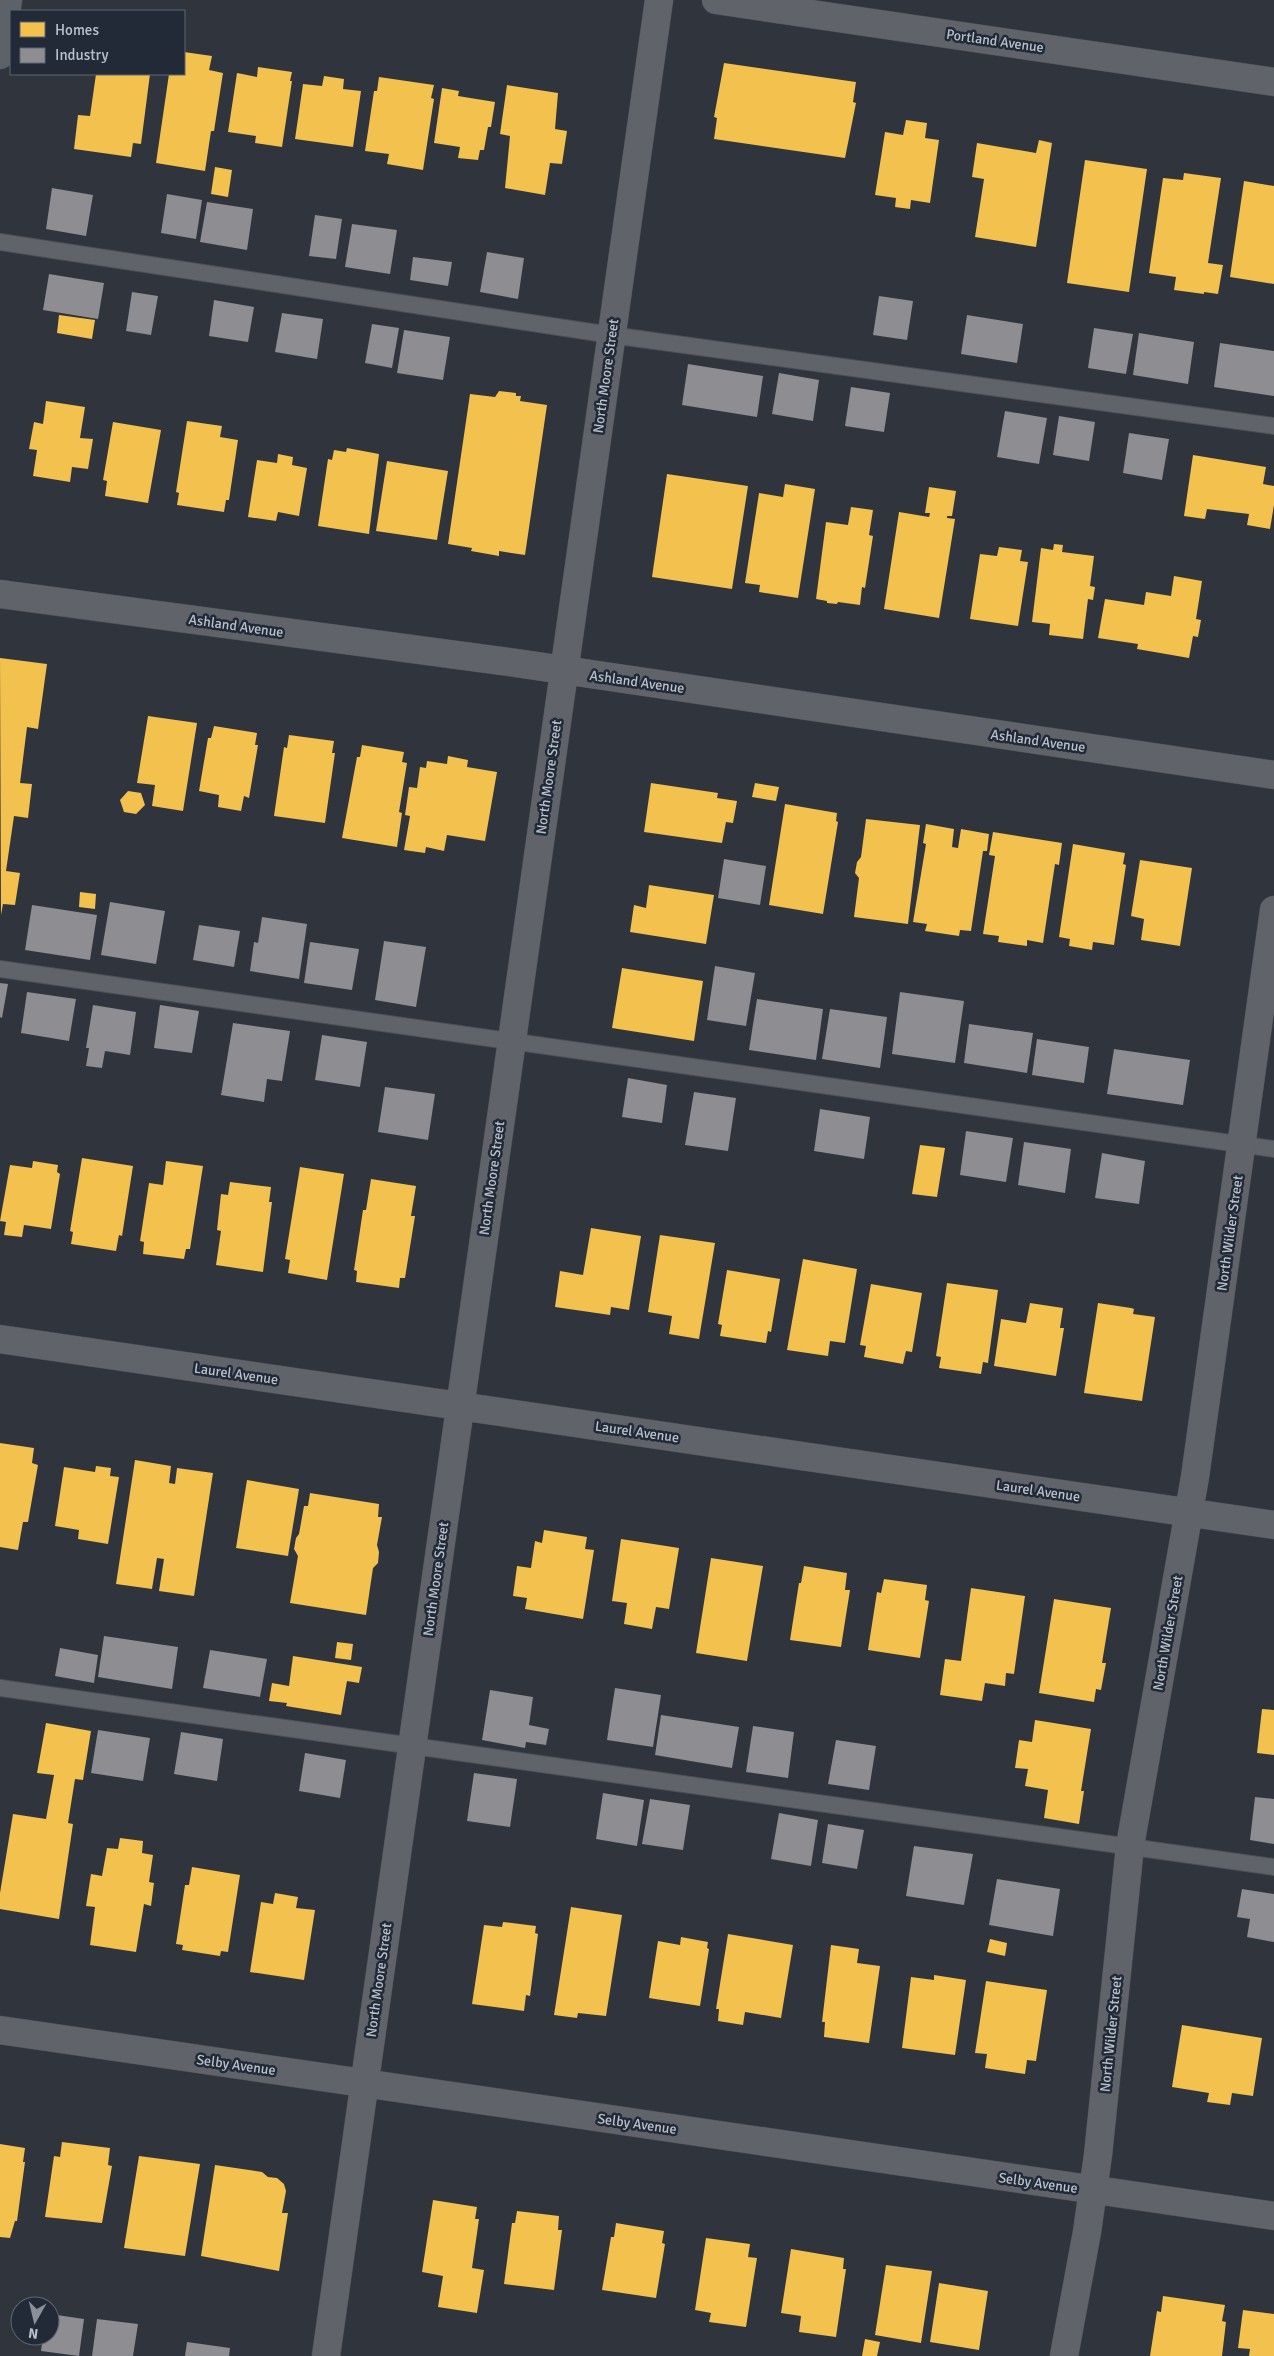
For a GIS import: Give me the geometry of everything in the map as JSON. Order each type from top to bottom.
[{"type":"street","points":[[0,56],[8,0]]},
{"type":"street","name":"North Moore Street","points":[[326,2356],[658,0]]},
{"type":"street","name":"Portland Avenue","points":[[716,0],[1274,82]]},
{"type":"street","name":"Ashland Avenue","points":[[0,594],[564,671],[1274,775]]},
{"type":"street","name":"North Wilder Street","points":[[1064,2356],[1093,2191],[1130,1846],[1189,1513],[1243,1143],[1274,910]]},
{"type":"street","name":"Laurel Avenue","points":[[0,1339],[1274,1525]]},
{"type":"street","name":"Selby Avenue","points":[[0,2030],[1274,2216]]},
{"type":"lane","points":[[0,242],[611,335],[1274,426]]},
{"type":"lane","points":[[0,969],[1190,1138],[1243,1143],[1274,1149]]},
{"type":"lane","points":[[0,1688],[1274,1867]]},
{"type":"building: Homes","points":[[185,52],[212,56],[209,70],[223,73],[214,131],[211,131],[205,171],[156,163],[169,75],[185,75]]},
{"type":"building: Homes","points":[[724,63],[856,82],[853,102],[856,103],[845,158],[714,139],[717,118],[714,117]]},
{"type":"building: Homes","points":[[258,67],[292,72],[282,147],[255,143],[256,136],[228,132],[237,73],[257,77]]},
{"type":"building: Homes","points":[[96,75],[150,75],[141,144],[133,143],[131,157],[74,149],[78,115],[90,116]]},
{"type":"building: Homes","points":[[324,76],[344,79],[343,89],[361,91],[353,147],[295,139],[303,84],[322,86]]},
{"type":"building: Homes","points":[[379,77],[434,85],[431,98],[434,99],[423,170],[387,164],[389,154],[365,151],[374,91],[377,91]]},
{"type":"building: Homes","points":[[507,85],[558,93],[555,129],[567,131],[562,164],[550,163],[545,195],[505,188],[510,136],[500,134]]},
{"type":"building: Homes","points":[[442,88],[459,91],[458,96],[495,102],[491,127],[488,127],[484,150],[480,150],[478,160],[458,158],[460,147],[434,143]]},
{"type":"building: Homes","points":[[906,120],[927,123],[925,138],[939,140],[930,203],[911,200],[910,209],[895,207],[896,198],[875,195],[885,132],[903,135]]},
{"type":"building: Homes","points":[[1039,140],[1052,143],[1036,247],[975,237],[984,179],[972,177],[977,143],[1036,153]]},
{"type":"building: Homes","points":[[1085,160],[1147,169],[1129,292],[1067,283]]},
{"type":"building: Homes","points":[[215,167],[232,170],[228,197],[211,194]]},
{"type":"building: Homes","points":[[1184,173],[1221,178],[1208,263],[1223,265],[1218,294],[1174,290],[1176,277],[1149,273],[1163,178],[1183,180]]},
{"type":"building: Homes","points":[[1244,181],[1274,186],[1274,284],[1230,277]]},
{"type":"building: Homes","points":[[59,315],[95,320],[92,339],[57,333]]},
{"type":"building: Homes","points":[[499,391],[516,393],[516,396],[521,396],[520,401],[547,405],[525,555],[499,551],[499,556],[471,551],[472,548],[448,544],[470,394],[495,397]]},
{"type":"building: Homes","points":[[46,401],[85,407],[80,438],[93,439],[88,469],[72,467],[70,482],[33,476],[37,450],[29,449],[34,422],[43,424]]},
{"type":"building: Homes","points":[[187,421],[222,426],[220,437],[238,440],[229,500],[226,500],[224,512],[177,505],[179,493],[176,492]]},
{"type":"building: Homes","points":[[113,422],[161,430],[148,503],[105,496],[107,481],[103,480]]},
{"type":"building: Homes","points":[[347,448],[379,454],[369,534],[318,526],[328,459],[332,460],[334,450],[346,452]]},
{"type":"building: Homes","points":[[278,454],[293,457],[292,465],[307,468],[299,516],[278,512],[276,521],[248,517],[257,460],[277,463]]},
{"type":"building: Homes","points":[[1193,455],[1266,467],[1263,484],[1274,486],[1274,505],[1270,529],[1247,525],[1249,514],[1207,509],[1205,519],[1184,516]]},
{"type":"building: Homes","points":[[387,461],[448,471],[437,540],[376,531]]},
{"type":"building: Homes","points":[[667,474],[748,486],[732,589],[652,577]]},
{"type":"building: Homes","points":[[785,484],[815,489],[798,598],[759,592],[760,585],[745,583],[759,493],[783,497]]},
{"type":"building: Homes","points":[[929,487],[956,491],[952,516],[947,516],[947,518],[955,519],[939,618],[884,609],[899,512],[929,517],[930,513],[925,513]]},
{"type":"building: Homes","points":[[851,507],[873,510],[869,535],[873,536],[865,588],[862,587],[860,605],[838,602],[837,604],[827,603],[827,601],[816,599],[826,522],[848,525]]},
{"type":"building: Homes","points":[[1054,544],[1063,545],[1062,552],[1094,556],[1090,586],[1095,587],[1093,600],[1088,599],[1083,639],[1049,635],[1050,624],[1032,622],[1041,548],[1053,550]]},
{"type":"building: Homes","points":[[999,547],[1022,550],[1020,561],[1028,562],[1018,626],[970,619],[980,554],[997,556]]},
{"type":"building: Homes","points":[[1174,576],[1202,581],[1196,619],[1201,620],[1198,637],[1193,636],[1189,658],[1137,649],[1138,644],[1098,638],[1105,599],[1144,605],[1146,592],[1171,596]]},
{"type":"building: Homes","points":[[0,658],[47,664],[38,729],[27,727],[20,783],[32,784],[28,818],[14,816],[6,871],[20,873],[15,905],[3,904],[1,915]]},
{"type":"building: Homes","points":[[148,716],[197,723],[183,811],[152,806],[155,785],[137,783]]},
{"type":"building: Homes","points":[[214,726],[257,733],[255,745],[258,745],[249,798],[244,796],[241,811],[218,807],[219,795],[199,791],[208,738],[211,738]]},
{"type":"building: Homes","points":[[289,735],[334,741],[332,753],[335,753],[325,823],[274,816],[284,747],[287,748]]},
{"type":"building: Homes","points":[[362,745],[404,752],[402,762],[407,763],[399,812],[402,813],[397,847],[342,838],[357,757],[360,757]]},
{"type":"building: Homes","points":[[448,756],[468,760],[467,767],[497,772],[485,841],[447,835],[444,851],[426,847],[425,853],[404,850],[410,816],[405,815],[409,787],[417,788],[420,767],[426,768],[427,761],[447,764]]},
{"type":"building: Homes","points":[[651,783],[718,793],[717,798],[737,801],[733,823],[726,822],[722,843],[644,832]]},
{"type":"building: Homes","points":[[755,783],[779,787],[776,801],[752,797]]},
{"type":"building: Homes","points":[[128,791],[141,793],[145,805],[136,814],[124,812],[120,800]]},
{"type":"building: Homes","points":[[785,804],[837,813],[836,821],[838,822],[823,914],[769,905]]},
{"type":"building: Homes","points":[[866,819],[920,825],[908,924],[854,917],[859,878],[855,873],[857,862],[861,857]]},
{"type":"building: Homes","points":[[926,824],[954,829],[952,847],[958,848],[961,829],[989,834],[987,851],[983,851],[971,931],[960,930],[959,936],[925,931],[927,924],[913,922],[926,844],[923,843]]},
{"type":"building: Homes","points":[[993,832],[1062,843],[1059,865],[1055,864],[1043,943],[1027,940],[1027,946],[998,942],[999,936],[983,934],[995,856],[989,855]]},
{"type":"building: Homes","points":[[1073,844],[1125,853],[1123,864],[1126,865],[1114,945],[1093,942],[1092,950],[1069,946],[1070,939],[1059,937]]},
{"type":"building: Homes","points":[[1140,860],[1192,868],[1180,946],[1141,940],[1144,919],[1131,916]]},
{"type":"building: Homes","points":[[649,885],[714,895],[706,944],[630,932],[634,905],[646,908]]},
{"type":"building: Homes","points":[[80,892],[96,894],[95,909],[79,907]]},
{"type":"building: Homes","points":[[622,968],[703,981],[694,1041],[612,1028]]},
{"type":"building: Homes","points":[[920,1145],[945,1148],[937,1197],[912,1194]]},
{"type":"building: Homes","points":[[82,1158],[133,1166],[122,1236],[119,1235],[116,1251],[71,1244],[73,1232],[70,1231]]},
{"type":"building: Homes","points":[[33,1161],[58,1165],[57,1172],[60,1174],[51,1229],[24,1225],[22,1237],[4,1235],[6,1222],[0,1221],[10,1165],[32,1168]]},
{"type":"building: Homes","points":[[166,1161],[203,1166],[190,1249],[186,1249],[184,1259],[143,1254],[144,1242],[140,1241],[149,1183],[163,1185]]},
{"type":"building: Homes","points":[[300,1167],[344,1174],[327,1280],[288,1273],[290,1260],[285,1259]]},
{"type":"building: Homes","points":[[371,1179],[416,1186],[411,1216],[415,1216],[405,1278],[400,1278],[399,1288],[356,1282],[357,1271],[354,1270],[363,1210],[366,1210]]},
{"type":"building: Homes","points":[[230,1182],[271,1187],[269,1202],[272,1202],[263,1272],[216,1265],[221,1231],[217,1230],[221,1194],[228,1195]]},
{"type":"building: Homes","points":[[591,1228],[641,1236],[629,1310],[611,1307],[610,1315],[555,1307],[560,1271],[583,1275]]},
{"type":"building: Homes","points":[[660,1235],[715,1243],[699,1339],[669,1334],[672,1316],[648,1312]]},
{"type":"building: Homes","points":[[803,1259],[857,1269],[845,1343],[830,1341],[828,1356],[787,1350]]},
{"type":"building: Homes","points":[[727,1270],[780,1279],[771,1332],[768,1331],[766,1343],[720,1336],[722,1325],[718,1324]]},
{"type":"building: Homes","points":[[947,1283],[998,1290],[988,1363],[983,1362],[981,1374],[939,1368],[941,1357],[936,1356]]},
{"type":"building: Homes","points":[[871,1284],[922,1293],[912,1352],[906,1351],[903,1364],[864,1357],[866,1346],[860,1345]]},
{"type":"building: Homes","points":[[1030,1303],[1063,1308],[1060,1328],[1064,1328],[1056,1376],[994,1366],[1001,1319],[1026,1323]]},
{"type":"building: Homes","points":[[1098,1303],[1131,1308],[1134,1309],[1133,1314],[1155,1317],[1142,1401],[1084,1393]]},
{"type":"building: Homes","points":[[0,1443],[34,1448],[32,1463],[38,1465],[28,1522],[23,1522],[18,1550],[0,1547]]},
{"type":"building: Homes","points":[[135,1460],[171,1466],[169,1483],[175,1484],[177,1468],[213,1473],[194,1596],[159,1591],[164,1559],[157,1558],[152,1589],[116,1584]]},
{"type":"building: Homes","points":[[96,1466],[111,1468],[110,1476],[119,1477],[108,1544],[78,1539],[79,1530],[55,1526],[64,1467],[95,1472]]},
{"type":"building: Homes","points":[[247,1480],[299,1489],[288,1556],[236,1548]]},
{"type":"building: Homes","points":[[310,1493],[379,1504],[378,1517],[382,1517],[377,1545],[379,1552],[378,1563],[373,1568],[366,1615],[290,1603],[298,1556],[294,1549],[296,1538],[299,1534],[304,1506],[308,1506]]},
{"type":"building: Homes","points":[[544,1530],[587,1537],[585,1549],[594,1550],[583,1619],[525,1609],[527,1598],[513,1596],[517,1566],[531,1568],[535,1541],[542,1543]]},
{"type":"building: Homes","points":[[621,1539],[679,1548],[669,1609],[656,1607],[652,1629],[624,1624],[627,1603],[612,1601]]},
{"type":"building: Homes","points":[[711,1558],[763,1566],[747,1661],[696,1653]]},
{"type":"building: Homes","points":[[804,1566],[847,1573],[845,1590],[850,1590],[841,1647],[790,1640],[799,1583],[801,1583]]},
{"type":"building: Homes","points":[[884,1579],[927,1585],[925,1600],[929,1601],[920,1658],[868,1650],[877,1592],[881,1593]]},
{"type":"building: Homes","points":[[971,1588],[1025,1596],[1014,1674],[1006,1673],[1005,1686],[985,1683],[982,1701],[940,1695],[945,1659],[961,1661]]},
{"type":"building: Homes","points":[[1054,1599],[1111,1608],[1102,1663],[1106,1663],[1101,1690],[1096,1689],[1094,1702],[1039,1693]]},
{"type":"building: Homes","points":[[337,1642],[353,1644],[351,1660],[335,1658]]},
{"type":"building: Homes","points":[[293,1656],[362,1667],[359,1683],[347,1681],[341,1715],[286,1706],[287,1703],[269,1701],[272,1683],[289,1686]]},
{"type":"building: Homes","points":[[1262,1709],[1274,1710],[1274,1755],[1257,1753]]},
{"type":"building: Homes","points":[[1035,1720],[1091,1729],[1081,1791],[1084,1791],[1079,1824],[1044,1818],[1048,1790],[1025,1786],[1028,1769],[1015,1768],[1019,1740],[1032,1742]]},
{"type":"building: Homes","points":[[46,1723],[91,1731],[83,1780],[75,1779],[68,1823],[73,1824],[59,1919],[0,1909],[0,1893],[13,1814],[46,1819],[54,1775],[37,1773]]},
{"type":"building: Homes","points":[[120,1838],[143,1841],[142,1853],[153,1855],[149,1882],[154,1883],[151,1906],[144,1904],[136,1952],[90,1945],[95,1907],[86,1906],[91,1874],[102,1876],[107,1848],[118,1849]]},
{"type":"building: Homes","points":[[192,1867],[240,1875],[228,1952],[221,1951],[220,1956],[182,1950],[183,1945],[176,1944],[185,1885],[189,1885]]},
{"type":"building: Homes","points":[[275,1893],[298,1897],[296,1908],[315,1910],[304,1980],[250,1972],[261,1902],[273,1904]]},
{"type":"building: Homes","points":[[571,1907],[622,1915],[606,2016],[578,2013],[577,2018],[554,2015]]},
{"type":"building: Homes","points":[[503,1922],[536,1926],[535,1933],[538,1934],[530,1996],[526,1995],[524,2011],[472,2004],[484,1925],[502,1927]]},
{"type":"building: Homes","points":[[728,1934],[793,1945],[781,2018],[745,2012],[743,2025],[718,2021],[719,2009],[716,2009]]},
{"type":"building: Homes","points":[[681,1937],[708,1942],[707,1948],[709,1949],[700,2006],[649,1998],[658,1941],[680,1945]]},
{"type":"building: Homes","points":[[990,1939],[1007,1943],[1005,1956],[987,1952]]},
{"type":"building: Homes","points":[[831,1945],[859,1949],[857,1963],[880,1966],[869,2043],[824,2037],[825,2022],[822,2022]]},
{"type":"building: Homes","points":[[934,1975],[966,1980],[955,2055],[902,2048],[911,1977],[934,1980]]},
{"type":"building: Homes","points":[[986,1981],[1047,1990],[1036,2061],[1027,2060],[1025,2074],[985,2068],[987,2054],[975,2053]]},
{"type":"building: Homes","points":[[1182,2025],[1262,2038],[1253,2096],[1232,2093],[1230,2105],[1207,2102],[1209,2093],[1172,2087]]},
{"type":"building: Homes","points":[[62,2142],[110,2148],[108,2165],[112,2166],[102,2223],[45,2217],[54,2156],[60,2157]]},
{"type":"building: Homes","points":[[0,2144],[25,2148],[23,2162],[25,2162],[17,2221],[15,2221],[10,2238],[0,2237]]},
{"type":"building: Homes","points":[[139,2156],[200,2164],[185,2256],[124,2248]]},
{"type":"building: Homes","points":[[215,2165],[262,2172],[268,2177],[277,2178],[284,2184],[286,2191],[282,2213],[288,2213],[279,2271],[201,2256]]},
{"type":"building: Homes","points":[[433,2200],[477,2207],[475,2219],[479,2219],[472,2268],[484,2270],[477,2313],[438,2307],[443,2276],[422,2272]]},
{"type":"building: Homes","points":[[517,2211],[559,2216],[558,2230],[562,2230],[554,2290],[504,2284],[512,2223],[515,2223]]},
{"type":"building: Homes","points":[[616,2223],[664,2231],[662,2243],[665,2244],[656,2298],[602,2290],[611,2237],[614,2237]]},
{"type":"building: Homes","points":[[706,2238],[750,2244],[748,2257],[757,2258],[746,2327],[709,2322],[711,2313],[695,2310]]},
{"type":"building: Homes","points":[[791,2249],[844,2258],[843,2269],[846,2269],[836,2337],[799,2332],[801,2316],[781,2313]]},
{"type":"building: Homes","points":[[886,2265],[932,2271],[921,2343],[875,2335]]},
{"type":"building: Homes","points":[[939,2283],[988,2291],[979,2350],[930,2342]]},
{"type":"building: Homes","points":[[1163,2296],[1225,2305],[1222,2321],[1226,2322],[1222,2356],[1150,2356],[1157,2311],[1161,2312]]},
{"type":"building: Homes","points":[[1243,2310],[1274,2314],[1274,2356],[1249,2356],[1250,2349],[1238,2348]]},
{"type":"building: Homes","points":[[865,2339],[880,2342],[877,2356],[862,2356]]},
{"type":"building: Industry","points":[[52,188],[93,195],[86,236],[46,229]]},
{"type":"building: Industry","points":[[167,194],[202,200],[196,239],[161,233]]},
{"type":"building: Industry","points":[[207,202],[253,209],[247,250],[200,242]]},
{"type":"building: Industry","points":[[315,215],[342,219],[336,259],[309,256]]},
{"type":"building: Industry","points":[[352,224],[397,230],[390,274],[345,267]]},
{"type":"building: Industry","points":[[487,252],[524,258],[518,299],[480,292]]},
{"type":"building: Industry","points":[[413,257],[452,262],[448,286],[410,280]]},
{"type":"building: Industry","points":[[49,274],[104,283],[98,319],[43,310]]},
{"type":"building: Industry","points":[[132,292],[158,296],[151,335],[126,331]]},
{"type":"building: Industry","points":[[879,296],[913,301],[907,340],[873,335]]},
{"type":"building: Industry","points":[[214,300],[254,307],[248,342],[209,336]]},
{"type":"building: Industry","points":[[282,313],[323,319],[317,359],[275,352]]},
{"type":"building: Industry","points":[[967,315],[1023,324],[1017,363],[961,354]]},
{"type":"building: Industry","points":[[372,324],[399,328],[392,368],[365,363]]},
{"type":"building: Industry","points":[[1094,328],[1133,334],[1126,374],[1088,368]]},
{"type":"building: Industry","points":[[404,330],[450,337],[443,380],[397,373]]},
{"type":"building: Industry","points":[[1139,333],[1194,342],[1188,384],[1133,375]]},
{"type":"building: Industry","points":[[1220,343],[1274,351],[1274,396],[1214,387]]},
{"type":"building: Industry","points":[[688,364],[763,376],[757,417],[682,405]]},
{"type":"building: Industry","points":[[779,373],[819,380],[813,421],[772,414]]},
{"type":"building: Industry","points":[[851,387],[890,393],[884,432],[845,426]]},
{"type":"building: Industry","points":[[1005,411],[1047,418],[1039,464],[997,457]]},
{"type":"building: Industry","points":[[1059,416],[1095,422],[1089,461],[1053,455]]},
{"type":"building: Industry","points":[[1129,433],[1169,439],[1162,480],[1123,473]]},
{"type":"building: Industry","points":[[724,859],[766,866],[760,905],[718,898]]},
{"type":"building: Industry","points":[[110,902],[165,911],[156,964],[101,955]]},
{"type":"building: Industry","points":[[32,905],[97,915],[90,960],[25,950]]},
{"type":"building: Industry","points":[[262,917],[307,924],[299,979],[250,971],[254,942],[258,943]]},
{"type":"building: Industry","points":[[199,925],[240,931],[234,967],[193,960]]},
{"type":"building: Industry","points":[[384,941],[426,947],[416,1007],[375,1000]]},
{"type":"building: Industry","points":[[310,942],[359,949],[352,990],[304,983]]},
{"type":"building: Industry","points":[[715,966],[755,973],[746,1026],[707,1020]]},
{"type":"building: Industry","points":[[0,983],[8,984],[2,1018],[0,1017]]},
{"type":"building: Industry","points":[[27,992],[76,999],[69,1041],[21,1033]]},
{"type":"building: Industry","points":[[900,992],[964,1001],[955,1063],[892,1054]]},
{"type":"building: Industry","points":[[757,999],[823,1009],[816,1060],[749,1050]]},
{"type":"building: Industry","points":[[93,1005],[136,1012],[130,1055],[105,1051],[102,1068],[86,1066],[89,1048],[86,1048]]},
{"type":"building: Industry","points":[[160,1005],[199,1011],[192,1053],[154,1048]]},
{"type":"building: Industry","points":[[830,1009],[887,1017],[880,1068],[822,1059]]},
{"type":"building: Industry","points":[[233,1023],[290,1031],[282,1081],[267,1079],[264,1102],[221,1095]]},
{"type":"building: Industry","points":[[969,1024],[1033,1033],[1027,1073],[964,1063]]},
{"type":"building: Industry","points":[[322,1035],[367,1042],[360,1087],[315,1080]]},
{"type":"building: Industry","points":[[1037,1039],[1089,1047],[1084,1083],[1032,1075]]},
{"type":"building: Industry","points":[[1114,1049],[1190,1060],[1183,1105],[1107,1094]]},
{"type":"building: Industry","points":[[628,1078],[667,1085],[662,1123],[622,1117]]},
{"type":"building: Industry","points":[[385,1087],[435,1094],[428,1140],[378,1132]]},
{"type":"building: Industry","points":[[694,1092],[736,1098],[728,1151],[685,1145]]},
{"type":"building: Industry","points":[[820,1109],[870,1117],[864,1159],[814,1151]]},
{"type":"building: Industry","points":[[966,1131],[1013,1138],[1006,1182],[960,1175]]},
{"type":"building: Industry","points":[[1024,1142],[1071,1149],[1065,1193],[1018,1185]]},
{"type":"building: Industry","points":[[1102,1153],[1145,1161],[1139,1204],[1095,1198]]},
{"type":"building: Industry","points":[[104,1636],[178,1647],[172,1689],[98,1677]]},
{"type":"building: Industry","points":[[60,1648],[98,1655],[94,1683],[55,1676]]},
{"type":"building: Industry","points":[[210,1650],[267,1659],[260,1697],[203,1688]]},
{"type":"building: Industry","points":[[615,1688],[661,1695],[653,1747],[607,1740]]},
{"type":"building: Industry","points":[[490,1690],[533,1697],[529,1725],[549,1729],[546,1745],[526,1742],[525,1748],[482,1740]]},
{"type":"building: Industry","points":[[661,1715],[739,1727],[732,1768],[655,1755]]},
{"type":"building: Industry","points":[[753,1726],[794,1732],[788,1778],[746,1772]]},
{"type":"building: Industry","points":[[98,1730],[150,1738],[143,1781],[91,1773]]},
{"type":"building: Industry","points":[[181,1732],[223,1739],[217,1781],[174,1774]]},
{"type":"building: Industry","points":[[836,1740],[876,1746],[869,1790],[828,1784]]},
{"type":"building: Industry","points":[[305,1753],[346,1760],[340,1798],[299,1791]]},
{"type":"building: Industry","points":[[474,1773],[517,1779],[510,1827],[467,1821]]},
{"type":"building: Industry","points":[[603,1793],[644,1800],[637,1846],[596,1839]]},
{"type":"building: Industry","points":[[1255,1797],[1274,1799],[1274,1844],[1250,1840]]},
{"type":"building: Industry","points":[[650,1799],[690,1805],[683,1850],[642,1844]]},
{"type":"building: Industry","points":[[779,1813],[818,1820],[811,1866],[771,1859]]},
{"type":"building: Industry","points":[[828,1824],[864,1830],[857,1869],[822,1863]]},
{"type":"building: Industry","points":[[914,1846],[973,1854],[964,1905],[906,1896]]},
{"type":"building: Industry","points":[[997,1879],[1060,1889],[1053,1936],[989,1925]]},
{"type":"building: Industry","points":[[1242,1889],[1274,1894],[1274,1942],[1247,1937],[1250,1919],[1237,1917]]},
{"type":"building: Industry","points":[[60,2315],[84,2319],[79,2356],[41,2351],[42,2346],[60,2346]]},
{"type":"building: Industry","points":[[97,2319],[138,2324],[133,2356],[92,2356]]},
{"type":"building: Industry","points":[[187,2342],[230,2348],[229,2356],[185,2356]]}]
